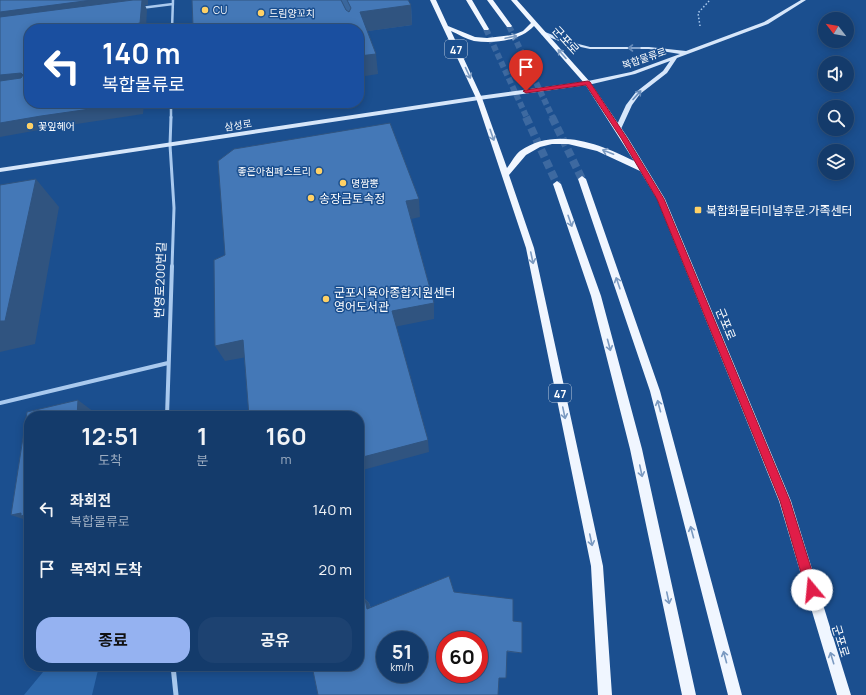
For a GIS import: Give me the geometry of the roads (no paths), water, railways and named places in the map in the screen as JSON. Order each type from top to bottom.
[{"type":"main road","name":"47","points":[[433,0],[479,98],[530,248],[597,566],[605,695]]},
{"type":"main road","points":[[469,0],[486,29]]},
{"type":"main road","points":[[490,0],[509,26]]},
{"type":"main road","name":"군포로","points":[[514,0],[588,83],[618,128],[661,199],[785,501],[844,695]]},
{"type":"main road","name":"복합물류로","points":[[479,98],[588,83],[633,73],[766,23],[804,0]]},
{"type":"main road","points":[[446,27],[474,38],[487,40],[514,37],[525,32],[534,23]]},
{"type":"main road","points":[[543,33],[569,43],[590,48],[649,48],[686,53]]},
{"type":"main road","points":[[618,128],[629,105],[638,93],[665,72],[675,58]]},
{"type":"main road","name":"삼성로","points":[[0,170],[479,98]]},
{"type":"main road","points":[[506,175],[522,154],[535,146],[546,143],[573,142],[598,148],[643,169]]},
{"type":"main road","points":[[582,179],[655,391],[735,695]]},
{"type":"main road","points":[[557,184],[596,296],[636,449],[689,695]]},
{"type":"street","points":[[172,24],[173,0]]},
{"type":"street","points":[[134,9],[173,4]]},
{"type":"street","name":"번영로200번길","points":[[168,411],[168,363],[174,208],[170,145],[171,108]]},
{"type":"street","points":[[0,403],[168,363]]},
{"type":"street","points":[[174,671],[176,695]]},
{"type":"tunnel","points":[[509,26],[553,118]]},
{"type":"tunnel","points":[[486,29],[527,118]]},
{"type":"tunnel","points":[[526,117],[557,184]]},
{"type":"tunnel","points":[[552,117],[582,179]]},
{"type":"place","name":"CU","points":[[205,10]]},
{"type":"place","name":"드림양꼬치","points":[[261,13]]},
{"type":"place","name":"꽃잎헤어","points":[[30,126]]},
{"type":"place","name":"좋은아침페스트리","points":[[319,171]]},
{"type":"place","name":"명짬뽕","points":[[343,183]]},
{"type":"place","name":"송장금토속정","points":[[311,198]]},
{"type":"place","name":"복합화물터미널후문.가족센터","points":[[698,210]]},
{"type":"place","name":"군포시육아종합지원센터 영어도서관","points":[[326,299]]}]
